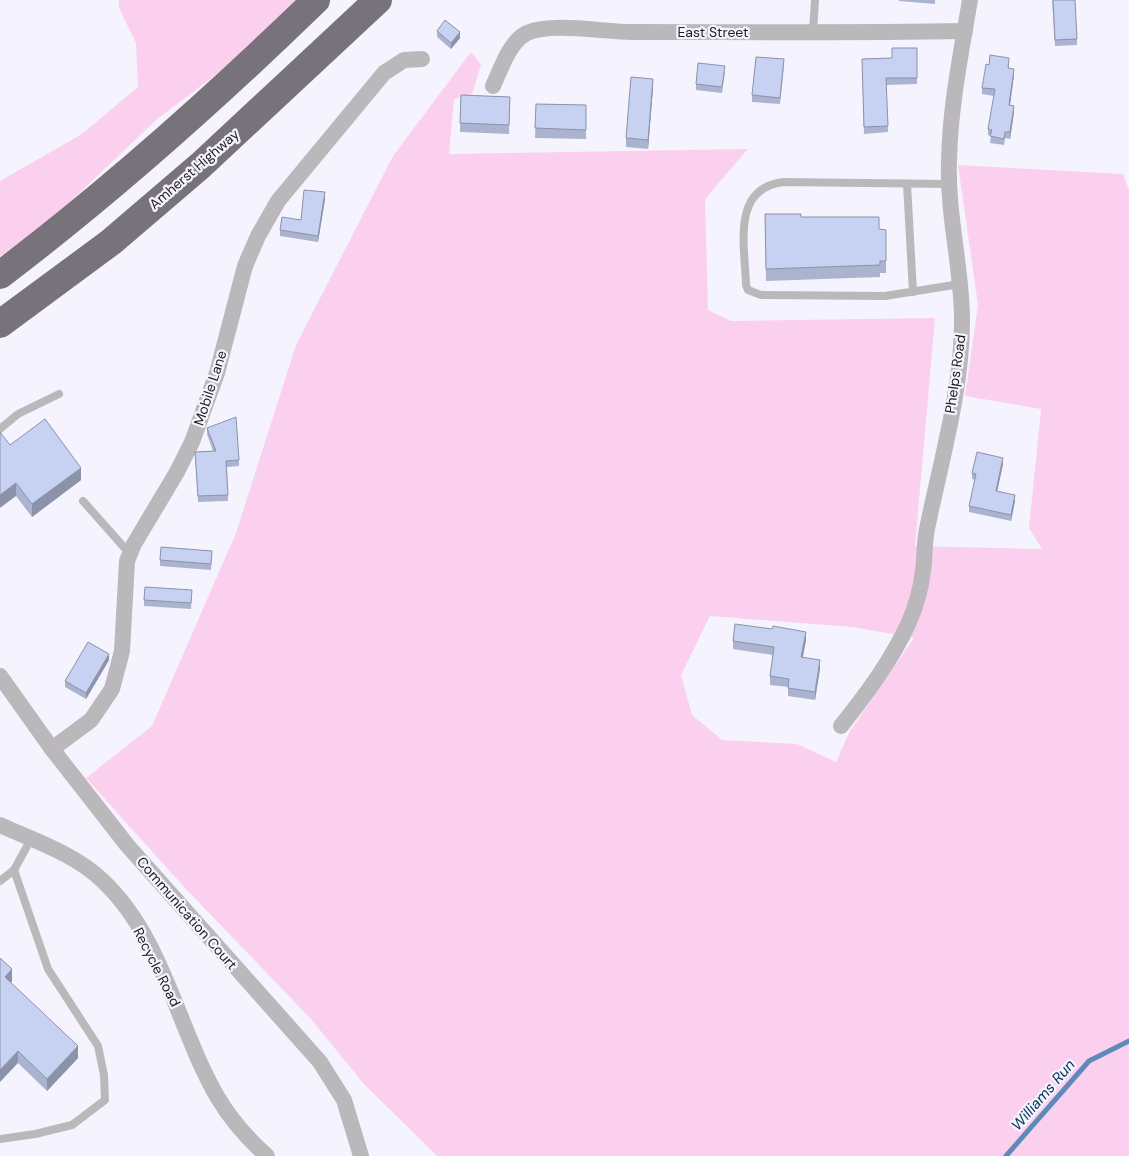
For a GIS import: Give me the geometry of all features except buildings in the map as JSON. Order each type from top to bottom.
[{"type":"highway","points":[[0,275],[103,193],[257,57],[316,0]]},
{"type":"highway","name":"Amherst Highway","points":[[0,324],[111,242],[193,171],[378,0]]},
{"type":"street","name":"Phelps Road","points":[[841,726],[872,686],[897,646],[917,597],[923,572],[926,532],[959,358],[962,317],[948,161],[954,93],[970,0]]},
{"type":"street","name":"East Street","points":[[493,86],[516,42],[526,34],[544,27],[606,32],[813,33],[965,31]]},
{"type":"street","name":"Mobile Lane","points":[[52,749],[92,720],[112,689],[122,651],[127,561],[192,442],[216,373],[245,266],[258,236],[278,201],[384,72],[404,60],[422,59]]},
{"type":"street","name":"Communication Court","points":[[0,676],[52,749],[145,866],[301,1038],[320,1062],[344,1100],[361,1156]]},
{"type":"street","name":"Recycle Road","points":[[0,825],[70,857],[92,871],[124,904],[170,989],[218,1099],[237,1126],[267,1156]]},
{"type":"lane","points":[[813,33],[815,0]]},
{"type":"lane","points":[[949,184],[784,182],[765,187],[754,196],[746,209],[746,285],[748,290],[761,295],[852,297],[913,292],[960,284]]},
{"type":"lane","points":[[907,184],[913,292]]},
{"type":"lane","points":[[0,429],[18,414],[59,394]]},
{"type":"lane","points":[[83,501],[130,554]]},
{"type":"lane","points":[[0,881],[14,870],[31,839]]},
{"type":"lane","points":[[0,1139],[35,1134],[72,1125],[105,1100],[104,1075],[98,1046],[48,969],[14,870]]},
{"type":"shaded area","points":[[119,0],[295,0],[247,51],[156,120],[50,221],[0,256],[0,181],[82,134],[138,87],[136,43],[119,8]]},
{"type":"shaded area","points":[[471,52],[481,65],[472,94],[454,99],[449,154],[748,149],[705,199],[708,310],[731,321],[935,318],[915,546],[1042,549],[1029,528],[1041,409],[965,396],[978,305],[958,165],[1123,174],[1129,190],[1129,1156],[437,1156],[363,1083],[311,1019],[185,888],[86,778],[152,726],[236,533],[296,345],[393,156]],"holes":[[[710,616],[853,627],[914,638],[850,731],[836,762],[797,744],[722,740],[692,715],[681,675]]]},
{"type":"waterway","name":"Williams Run","points":[[1006,1156],[1089,1061],[1129,1041]]}]
